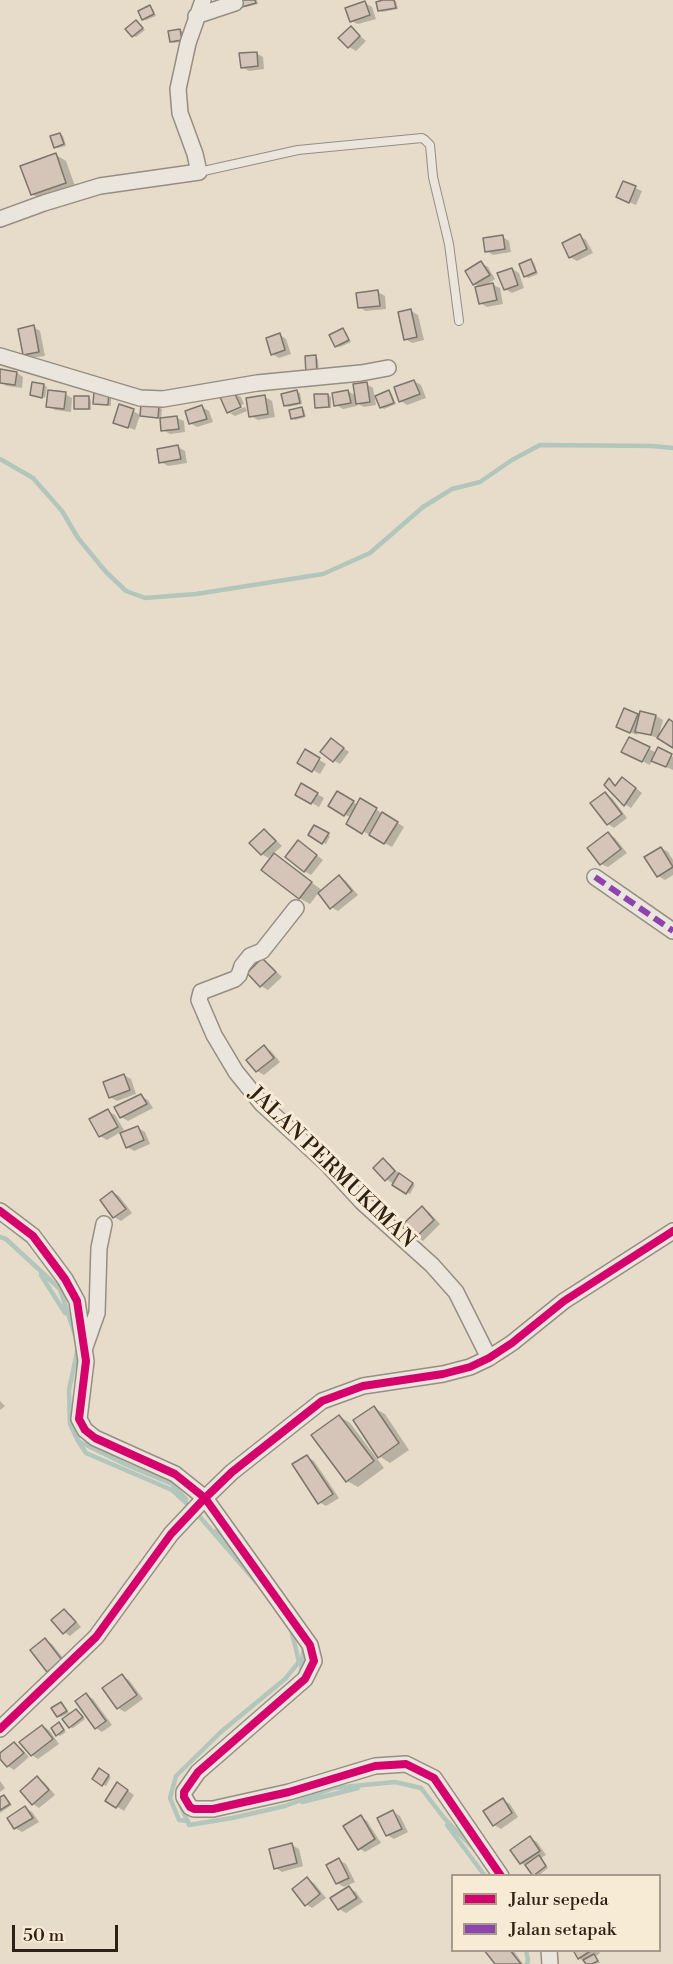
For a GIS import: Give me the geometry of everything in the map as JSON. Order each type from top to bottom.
[{"type":"street","points":[[0,219],[100,186],[199,172],[180,113],[178,89],[196,16],[203,0]]},
{"type":"street","points":[[196,16],[235,3]]},
{"type":"street","points":[[0,356],[140,398],[163,399],[257,383],[361,373],[388,368]]},
{"type":"street","points":[[598,876],[673,929]]},
{"type":"street","name":"JALAN PERMUKIMAN","points":[[296,908],[262,951],[249,956],[235,979],[201,992],[199,1000],[214,1035],[236,1072],[262,1104],[327,1164],[362,1203],[432,1265],[456,1292],[489,1358]]},
{"type":"street","points":[[0,1211],[33,1236],[65,1279],[77,1301],[86,1361],[79,1419],[85,1430],[95,1438],[175,1474],[204,1500],[310,1645],[314,1661],[305,1679],[198,1772],[184,1792],[190,1807],[213,1809],[289,1792],[375,1766],[406,1764],[434,1778],[500,1874]]},
{"type":"street","points":[[85,1347],[97,1313],[99,1248],[104,1224]]},
{"type":"street","points":[[0,1729],[96,1637],[171,1534],[204,1500],[232,1472],[322,1401],[363,1386],[443,1374],[470,1367],[489,1358],[512,1343],[564,1300],[673,1232]]},
{"type":"lane","points":[[199,172],[298,150],[422,138],[430,145],[433,177],[449,244],[459,321]]},
{"type":"building","points":[[240,0],[255,0],[256,3],[242,7]]},
{"type":"building","points":[[394,0],[396,8],[378,11],[376,2]]},
{"type":"building","points":[[365,1],[370,15],[350,22],[345,8]]},
{"type":"building","points":[[150,5],[154,14],[142,20],[138,11]]},
{"type":"building","points":[[136,20],[143,28],[132,37],[125,29]]},
{"type":"building","points":[[351,26],[360,36],[348,48],[338,38]]},
{"type":"building","points":[[180,29],[182,40],[170,42],[168,31]]},
{"type":"building","points":[[257,52],[258,66],[241,68],[239,53]]},
{"type":"building","points":[[60,133],[64,144],[54,148],[50,136]]},
{"type":"building","points":[[56,153],[66,183],[31,195],[20,166]]},
{"type":"building","points":[[623,181],[636,186],[629,203],[616,197]]},
{"type":"building","points":[[580,234],[587,249],[569,258],[562,243]]},
{"type":"building","points":[[503,235],[505,249],[485,252],[483,238]]},
{"type":"building","points":[[531,259],[536,272],[524,277],[519,264]]},
{"type":"building","points":[[481,261],[490,275],[473,285],[465,271]]},
{"type":"building","points":[[512,268],[518,285],[504,290],[497,273]]},
{"type":"building","points":[[493,283],[497,300],[479,304],[475,287]]},
{"type":"building","points":[[378,290],[380,306],[358,308],[356,293]]},
{"type":"building","points":[[411,309],[417,337],[404,340],[398,312]]},
{"type":"building","points":[[34,325],[39,352],[23,355],[18,329]]},
{"type":"building","points":[[343,328],[349,340],[335,347],[329,335]]},
{"type":"building","points":[[280,333],[285,350],[271,355],[266,338]]},
{"type":"building","points":[[316,355],[317,373],[306,373],[305,356]]},
{"type":"building","points":[[0,369],[17,372],[15,385],[0,383]]},
{"type":"building","points":[[414,380],[420,394],[399,402],[394,387]]},
{"type":"building","points":[[32,382],[44,384],[42,398],[30,395]]},
{"type":"building","points":[[367,382],[370,402],[356,404],[353,384]]},
{"type":"building","points":[[48,390],[66,392],[64,409],[46,407]]},
{"type":"building","points":[[297,390],[300,403],[284,406],[281,394]]},
{"type":"building","points":[[348,390],[351,403],[334,406],[332,393]]},
{"type":"building","points":[[389,390],[394,403],[380,408],[375,396]]},
{"type":"building","points":[[94,391],[109,392],[108,405],[93,404]]},
{"type":"building","points":[[234,392],[241,407],[227,413],[220,397]]},
{"type":"building","points":[[314,394],[328,394],[329,407],[315,408]]},
{"type":"building","points":[[265,395],[268,414],[249,417],[246,398]]},
{"type":"building","points":[[74,396],[89,396],[89,409],[74,409]]},
{"type":"building","points":[[119,404],[134,409],[128,428],[113,423]]},
{"type":"building","points":[[141,404],[159,406],[158,418],[140,416]]},
{"type":"building","points":[[202,405],[207,419],[189,424],[185,411]]},
{"type":"building","points":[[302,407],[304,416],[291,419],[289,410]]},
{"type":"building","points":[[177,416],[179,429],[161,431],[160,418]]},
{"type":"building","points":[[178,445],[181,459],[159,463],[157,449]]},
{"type":"building","points":[[624,708],[638,714],[630,733],[616,727]]},
{"type":"building","points":[[640,711],[656,715],[651,735],[635,732]]},
{"type":"building","points":[[669,719],[673,722],[673,748],[657,738]]},
{"type":"building","points":[[629,737],[650,747],[642,762],[621,752]]},
{"type":"building","points":[[331,738],[344,748],[333,762],[320,752]]},
{"type":"building","points":[[658,747],[672,754],[666,767],[651,761]]},
{"type":"building","points":[[305,749],[320,758],[312,772],[297,763]]},
{"type":"building","points":[[622,777],[636,788],[624,806],[604,785],[609,778],[615,786]]},
{"type":"building","points":[[301,783],[318,793],[311,804],[295,795]]},
{"type":"building","points":[[337,791],[354,801],[344,816],[328,806]]},
{"type":"building","points":[[605,792],[622,814],[607,825],[590,803]]},
{"type":"building","points":[[360,798],[377,808],[362,834],[346,824]]},
{"type":"building","points":[[382,812],[398,822],[384,844],[369,835]]},
{"type":"building","points":[[314,825],[329,833],[322,844],[308,835]]},
{"type":"building","points":[[264,829],[276,841],[261,855],[249,843]]},
{"type":"building","points":[[608,832],[621,849],[600,865],[587,848]]},
{"type":"building","points":[[298,840],[317,855],[304,872],[285,857]]},
{"type":"building","points":[[661,847],[673,867],[657,877],[644,857]]},
{"type":"building","points":[[274,853],[312,882],[299,899],[261,870]]},
{"type":"building","points":[[339,875],[352,891],[330,909],[318,893]]},
{"type":"building","points":[[262,958],[276,972],[260,987],[247,973]]},
{"type":"building","points":[[264,1045],[274,1058],[256,1072],[246,1060]]},
{"type":"building","points":[[124,1074],[130,1090],[109,1098],[103,1082]]},
{"type":"building","points":[[141,1094],[147,1104],[120,1118],[114,1107]]},
{"type":"building","points":[[108,1109],[118,1127],[99,1137],[89,1119]]},
{"type":"building","points":[[138,1126],[144,1140],[126,1148],[120,1133]]},
{"type":"building","points":[[383,1158],[395,1171],[385,1181],[373,1168]]},
{"type":"building","points":[[399,1173],[413,1183],[406,1194],[392,1185]]},
{"type":"building","points":[[112,1191],[126,1209],[113,1218],[100,1200]]},
{"type":"building","points":[[422,1206],[434,1220],[415,1238],[402,1225]]},
{"type":"building","points":[[374,1406],[399,1443],[378,1458],[353,1420]]},
{"type":"building","points":[[339,1415],[374,1461],[346,1482],[311,1435]]},
{"type":"building","points":[[307,1455],[333,1494],[318,1504],[292,1464]]},
{"type":"building","points":[[64,1609],[76,1622],[63,1634],[51,1620]]},
{"type":"building","points":[[45,1638],[62,1660],[47,1672],[30,1650]]},
{"type":"building","points":[[122,1674],[137,1695],[117,1709],[102,1688]]},
{"type":"building","points":[[86,1693],[106,1721],[95,1729],[75,1701]]},
{"type":"building","points":[[61,1702],[67,1711],[57,1717],[51,1708]]},
{"type":"building","points":[[76,1709],[83,1717],[69,1728],[62,1719]]},
{"type":"building","points":[[59,1722],[64,1730],[56,1736],[51,1728]]},
{"type":"building","points":[[42,1725],[53,1739],[31,1756],[19,1742]]},
{"type":"building","points":[[14,1742],[24,1753],[7,1767],[0,1759],[0,1753]]},
{"type":"building","points":[[99,1768],[109,1775],[102,1786],[92,1779]]},
{"type":"building","points":[[37,1776],[49,1790],[32,1805],[20,1791]]},
{"type":"building","points":[[117,1782],[128,1790],[116,1808],[105,1801]]},
{"type":"building","points":[[4,1795],[10,1804],[0,1810],[0,1797]]},
{"type":"building","points":[[503,1798],[512,1813],[493,1826],[483,1811]]},
{"type":"building","points":[[25,1806],[33,1818],[14,1829],[7,1818]]},
{"type":"building","points":[[393,1810],[402,1829],[386,1836],[377,1818]]},
{"type":"building","points":[[361,1815],[375,1839],[358,1850],[343,1826]]},
{"type":"building","points":[[530,1836],[540,1851],[520,1864],[510,1850]]},
{"type":"building","points":[[292,1843],[297,1863],[274,1869],[269,1849]]},
{"type":"building","points":[[539,1855],[546,1866],[536,1874],[532,1874],[525,1865]]},
{"type":"building","points":[[339,1858],[349,1878],[336,1884],[326,1865]]},
{"type":"building","points":[[307,1877],[320,1894],[305,1906],[292,1889]]},
{"type":"building","points":[[349,1886],[357,1898],[338,1910],[330,1898]]},
{"type":"building","points":[[486,1952],[512,1952],[521,1964],[495,1964]]},
{"type":"building","points":[[574,1952],[589,1952],[578,1959]]},
{"type":"building","points":[[594,1954],[598,1961],[586,1964],[583,1960]]},
{"type":"waterway","points":[[0,459],[33,478],[62,511],[78,538],[106,572],[126,591],[145,598],[196,594],[323,574],[370,553],[423,507],[452,489],[480,482],[512,460],[540,445],[673,448]]},
{"type":"waterway","points":[[0,1237],[6,1239],[60,1289],[75,1335]]},
{"type":"waterway","points":[[41,1275],[65,1313]]},
{"type":"waterway","points":[[78,1348],[69,1390],[70,1424],[78,1441],[172,1484],[186,1499]]},
{"type":"waterway","points":[[78,1428],[78,1441],[86,1453],[172,1490],[194,1510],[257,1583]]},
{"type":"waterway","points":[[216,1531],[231,1548]]},
{"type":"waterway","points":[[188,1821],[179,1820],[170,1798],[176,1776],[222,1731],[285,1679],[299,1662],[291,1629]]},
{"type":"waterway","points":[[301,1673],[304,1645]]},
{"type":"waterway","points":[[178,1799],[189,1825],[285,1806],[333,1788],[395,1782],[421,1788],[444,1818],[477,1852]]},
{"type":"waterway","points":[[302,1802],[358,1788]]},
{"type":"waterway","points":[[447,1825],[484,1874]]},
{"type":"waterway","points":[[526,1952],[527,1964]]},
{"type":"marked path","points":[[595,877],[673,931]]},
{"type":"cycle path","points":[[0,1211],[33,1236],[65,1279],[77,1301],[86,1361],[79,1419],[85,1430],[95,1438],[175,1474],[205,1498],[310,1645],[314,1661],[305,1679],[198,1772],[184,1792],[184,1797],[190,1807],[213,1809],[289,1792],[375,1766],[406,1764],[434,1778],[500,1874]]},
{"type":"cycle path","points":[[0,1729],[96,1637],[171,1534],[202,1501],[232,1472],[322,1401],[363,1386],[443,1374],[470,1367],[489,1358],[512,1343],[564,1301],[673,1231]]}]
